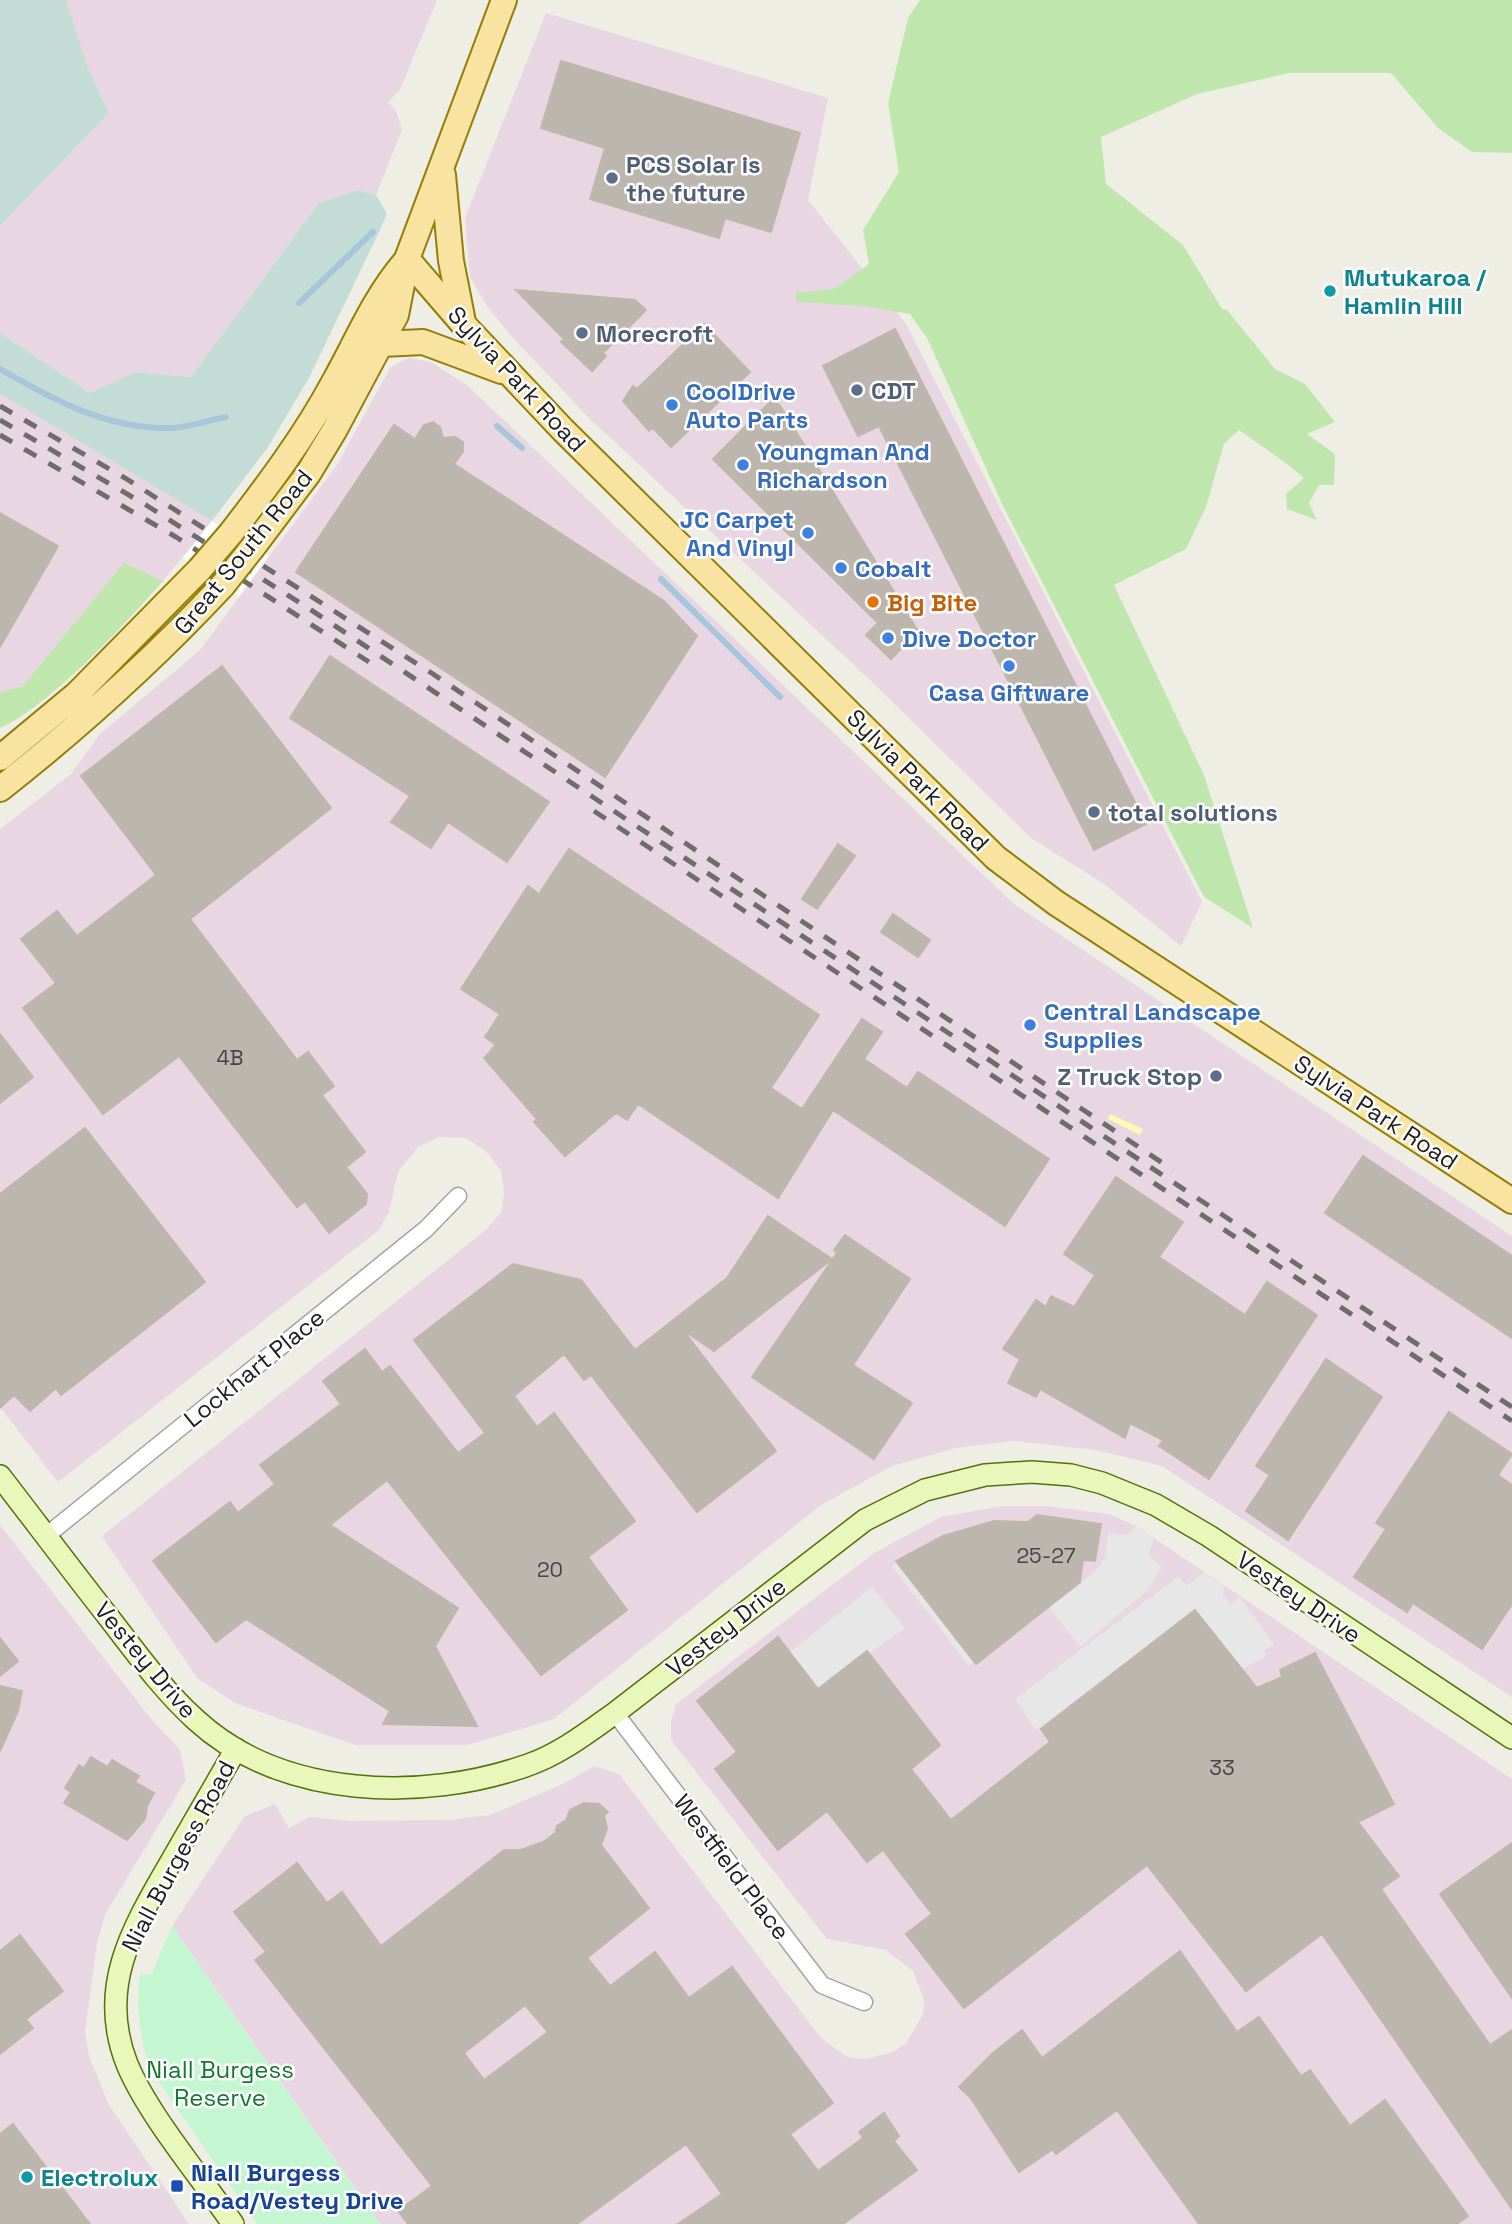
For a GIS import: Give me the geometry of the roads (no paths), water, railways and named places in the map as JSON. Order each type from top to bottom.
[{"type":"main road","name":"Great South Road","points":[[0,789],[79,725],[164,649],[223,585],[308,474],[396,315],[407,259],[443,170],[467,95],[504,0]]},
{"type":"main road","points":[[443,170],[452,261],[464,325]]},
{"type":"main road","name":"Great South Road","points":[[0,758],[77,694],[200,569],[231,533],[303,434],[334,384],[383,288],[407,259]]},
{"type":"main road","name":"Sylvia Park Road","points":[[407,259],[464,325],[639,507],[800,661],[996,858],[1056,903],[1512,1201]]},
{"type":"main road","points":[[382,344],[423,342],[509,373]]},
{"type":"street","name":"Lockhart Place","points":[[46,1536],[426,1229],[458,1196]]},
{"type":"street","name":"Vestey Drive","points":[[0,1476],[163,1688],[198,1722],[236,1749],[288,1772],[356,1786],[425,1788],[474,1782],[531,1765],[575,1741],[614,1713],[865,1520],[925,1490],[977,1476],[1032,1472],[1071,1475],[1102,1483],[1166,1510],[1512,1738]]},
{"type":"street","name":"Westfield Place","points":[[614,1713],[822,1985],[864,2003]]},
{"type":"street","name":"Niall Burgess Road","points":[[233,2224],[136,2081],[120,2041],[115,2006],[119,1968],[132,1931],[236,1749]]},
{"type":"waterway","points":[[299,303],[373,232]]},
{"type":"waterway","points":[[0,369],[61,402],[126,424],[172,428],[226,417]]},
{"type":"waterway","points":[[497,426],[522,448]]},
{"type":"waterway","points":[[661,579],[780,697]]},
{"type":"railway","points":[[0,406],[125,478],[433,674],[1173,1170]]},
{"type":"railway","points":[[0,420],[146,505],[308,608],[1512,1407]]},
{"type":"railway","points":[[0,435],[176,537],[369,662]]},
{"type":"railway","points":[[594,811],[1512,1421]]},
{"type":"place","name":"PCS Solar is the future","points":[[612,178]]},
{"type":"place","name":"Mutukaroa / Hamlin Hill","points":[[1330,291]]},
{"type":"place","name":"Morecroft","points":[[582,333]]},
{"type":"place","name":"CDT","points":[[857,390]]},
{"type":"place","name":"CoolDrive Auto Parts","points":[[672,405]]},
{"type":"place","name":"Youngman And Richardson","points":[[743,465]]},
{"type":"place","name":"JC Carpet And Vinyl","points":[[808,533]]},
{"type":"place","name":"Cobalt","points":[[841,568]]},
{"type":"place","name":"Big Bite","points":[[873,602]]},
{"type":"place","name":"Dive Doctor","points":[[888,638]]},
{"type":"place","name":"Casa Giftware","points":[[1009,666]]},
{"type":"place","name":"total solutions","points":[[1094,812]]},
{"type":"place","name":"Central Landscape Supplies","points":[[1030,1025]]},
{"type":"place","name":"Z Truck Stop","points":[[1216,1076]]},
{"type":"place","name":"Electrolux","points":[[27,2177]]},
{"type":"place","name":"Niall Burgess Road/Vestey Drive","points":[[177,2186]]},
{"type":"park label","name":"Niall Burgess Reserve","points":[[220,2083]]}]
